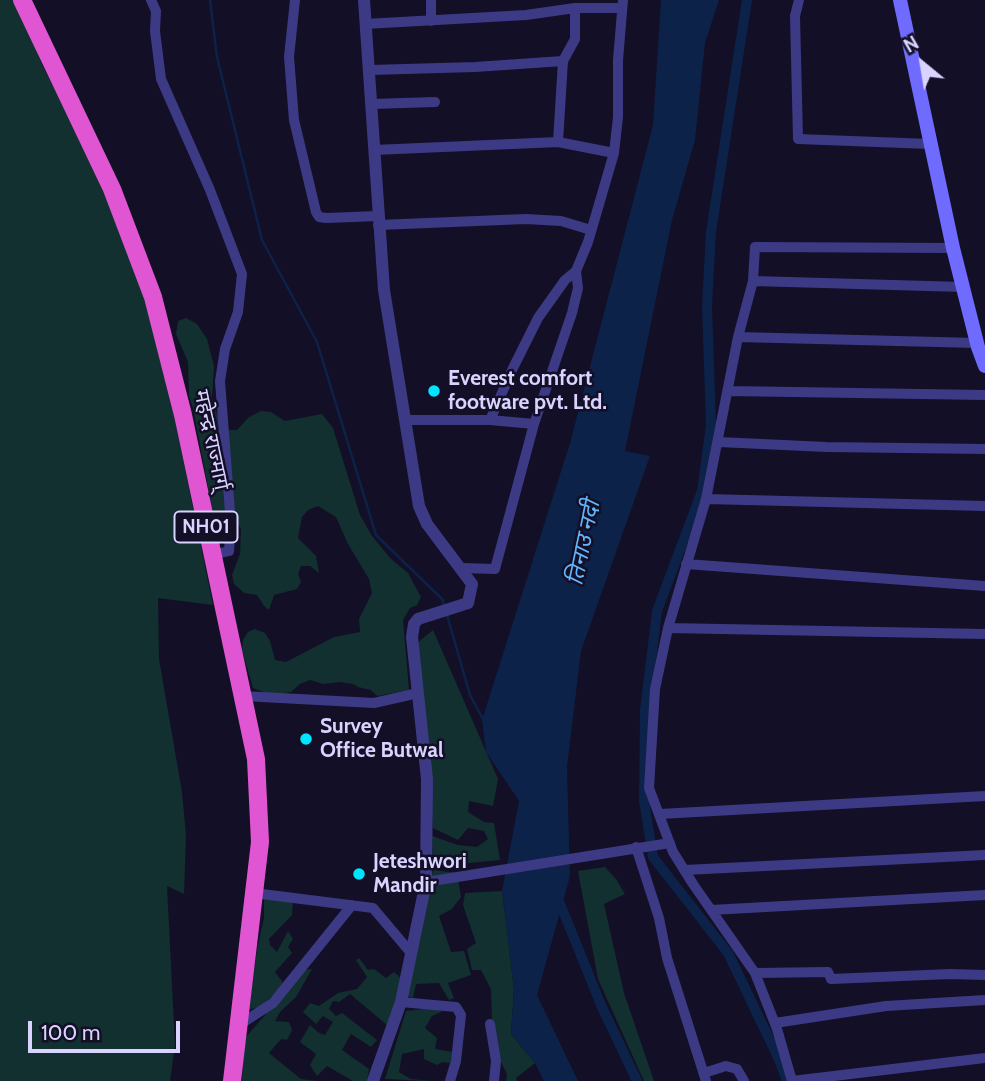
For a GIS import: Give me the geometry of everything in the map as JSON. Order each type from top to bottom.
[{"type":"highway","name":"महेन्द्र राज्मार्ग्","points":[[22,0],[113,189],[153,297],[183,415],[256,758],[260,842],[232,1081]]},
{"type":"main road","points":[[900,0],[953,248],[985,366]]},
{"type":"street","points":[[151,0],[156,11],[155,31],[161,79],[210,190],[242,274],[238,312],[225,349],[220,381],[231,524],[229,551],[212,555]]},
{"type":"street","points":[[295,0],[289,57],[294,120],[319,217],[378,221],[526,219],[561,221],[591,230]]},
{"type":"street","points":[[364,0],[384,290],[419,506],[427,524],[472,584],[468,603],[418,619],[414,624],[412,637],[427,779],[426,882],[401,1002],[373,1081]]},
{"type":"street","points":[[431,0],[431,20]]},
{"type":"street","points":[[799,0],[795,16],[798,139],[930,144]]},
{"type":"street","points":[[365,24],[526,15],[622,4],[614,153],[576,271],[578,288],[572,313],[534,424],[495,569],[461,568]]},
{"type":"street","points":[[558,142],[563,61],[575,40],[575,8]]},
{"type":"street","points":[[369,70],[563,61]]},
{"type":"street","points":[[372,104],[435,102]]},
{"type":"street","points":[[374,150],[558,142],[614,153]]},
{"type":"street","points":[[953,248],[755,247],[753,282],[738,337],[719,442],[706,499],[668,628],[655,689],[649,788],[670,843],[685,870],[755,973],[775,1023],[792,1081],[985,1058]]},
{"type":"street","points":[[490,420],[538,318],[565,280],[576,271]]},
{"type":"street","points":[[753,282],[963,287]]},
{"type":"street","points":[[738,337],[977,343]]},
{"type":"street","points":[[729,391],[985,395]]},
{"type":"street","points":[[406,420],[490,420],[534,424]]},
{"type":"street","points":[[719,442],[826,447],[985,449]]},
{"type":"street","points":[[706,499],[985,506]]},
{"type":"street","points":[[686,564],[985,586]]},
{"type":"street","points":[[668,628],[985,634]]},
{"type":"street","points":[[243,696],[374,703],[418,693]]},
{"type":"street","points":[[660,814],[985,796]]},
{"type":"street","points":[[426,882],[670,843]]},
{"type":"street","points":[[636,847],[659,918],[667,958],[705,1077],[726,1066],[737,1069],[744,1081]]},
{"type":"street","points":[[685,870],[985,855]]},
{"type":"street","points":[[254,893],[373,908],[411,953]]},
{"type":"street","points":[[711,910],[985,895]]},
{"type":"street","points":[[239,1025],[273,1003],[352,905]]},
{"type":"street","points":[[755,973],[828,972],[831,979],[985,975]]},
{"type":"street","points":[[775,1023],[886,1006],[985,1000]]},
{"type":"street","points":[[401,1002],[456,1007],[461,1015],[456,1061],[450,1081]]},
{"type":"street","points":[[490,1024],[496,1061],[494,1081]]},
{"type":"green space","points":[[0,0],[16,0],[43,67],[71,119],[118,222],[157,332],[213,605],[158,598],[159,659],[182,792],[186,836],[184,894],[167,886],[175,1045],[170,1081],[0,1081]]},
{"type":"green space","points":[[186,318],[197,324],[207,339],[214,366],[212,398],[222,430],[237,430],[249,417],[261,411],[271,412],[285,421],[322,414],[333,428],[360,515],[372,536],[391,559],[408,573],[421,597],[403,620],[409,690],[377,696],[371,690],[353,684],[323,684],[310,680],[291,692],[271,695],[253,688],[242,650],[243,640],[248,632],[255,629],[265,633],[275,660],[286,662],[334,637],[360,632],[359,619],[372,593],[369,579],[336,517],[318,506],[308,510],[302,517],[298,538],[316,556],[319,573],[310,566],[301,566],[298,574],[301,582],[297,589],[274,595],[269,610],[257,595],[244,593],[234,584],[232,575],[240,554],[241,528],[234,525],[220,535],[213,513],[189,396],[188,362],[176,334],[178,321]]},
{"type":"green space","points":[[433,630],[498,779],[493,806],[469,801],[468,812],[484,822],[494,823],[500,860],[449,865],[433,861],[432,836],[458,845],[477,847],[488,839],[484,831],[468,828],[458,840],[433,828],[429,753],[416,644]]},
{"type":"green space","points":[[605,867],[625,894],[604,904],[624,993],[654,1081],[644,1081],[598,979],[578,871]]},
{"type":"green space","points":[[433,870],[457,873],[461,897],[452,909],[439,916],[451,952],[464,951],[471,975],[448,983],[454,998],[449,1000],[439,983],[416,984],[413,998],[407,996]]},
{"type":"green space","points":[[502,891],[514,989],[511,1034],[535,1063],[516,1078],[517,1081],[506,1081],[507,1074],[501,1062],[492,1022],[491,989],[481,970],[472,970],[467,949],[476,943],[463,905],[465,893]]},
{"type":"green space","points":[[264,896],[293,900],[292,915],[269,939],[270,945],[277,952],[288,931],[293,939],[288,947],[292,953],[275,972],[284,984],[260,1008],[249,1009],[264,918]]},
{"type":"green space","points":[[359,958],[368,970],[374,969],[386,978],[394,972],[403,980],[388,1026],[350,994],[339,1002],[333,1001],[329,1009],[336,1016],[342,1013],[377,1040],[371,1047],[351,1034],[342,1050],[369,1069],[367,1081],[353,1081],[327,1066],[317,1076],[310,1065],[316,1054],[300,1042],[310,1025],[325,1035],[333,1022],[323,1016],[316,1024],[303,1012],[310,1003],[319,1006],[338,993],[357,989],[367,977],[356,960]]},
{"type":"green space","points":[[312,969],[296,997],[280,1012],[275,1021],[289,1022],[292,1030],[287,1040],[281,1039],[269,1053],[301,1079],[316,1081],[242,1081],[244,1039],[305,970]]},
{"type":"green space","points":[[431,1008],[443,1011],[432,1016],[425,1028],[437,1038],[435,1049],[453,1052],[450,1063],[442,1062],[437,1065],[424,1059],[424,1049],[402,1054],[399,1072],[411,1079],[431,1081],[385,1079],[406,1011]]},
{"type":"water","name":"तिनाउ नदी","points":[[661,0],[719,0],[705,43],[695,140],[672,220],[625,451],[650,456],[581,651],[567,767],[570,876],[537,995],[578,1081],[544,1081],[535,1063],[511,1034],[514,989],[502,891],[519,801],[486,752],[482,720],[570,443],[653,125]]},
{"type":"waterway","points":[[210,0],[217,57],[262,240],[317,342],[376,535],[442,599],[444,605]]},
{"type":"waterway","points":[[747,0],[711,232],[707,306],[711,425],[702,491],[657,611],[645,710],[644,801],[653,857],[728,953],[787,1081]]},
{"type":"waterway","points":[[447,615],[470,695],[485,723]]},
{"type":"waterway","points":[[553,896],[559,901],[601,1005],[637,1081]]},
{"type":"place","name":"Everest comfort footware pvt. Ltd.","points":[[434,391]]},
{"type":"place","name":"Survey Office Butwal","points":[[306,739]]},
{"type":"place","name":"Jeteshwori Mandir","points":[[359,874]]}]
